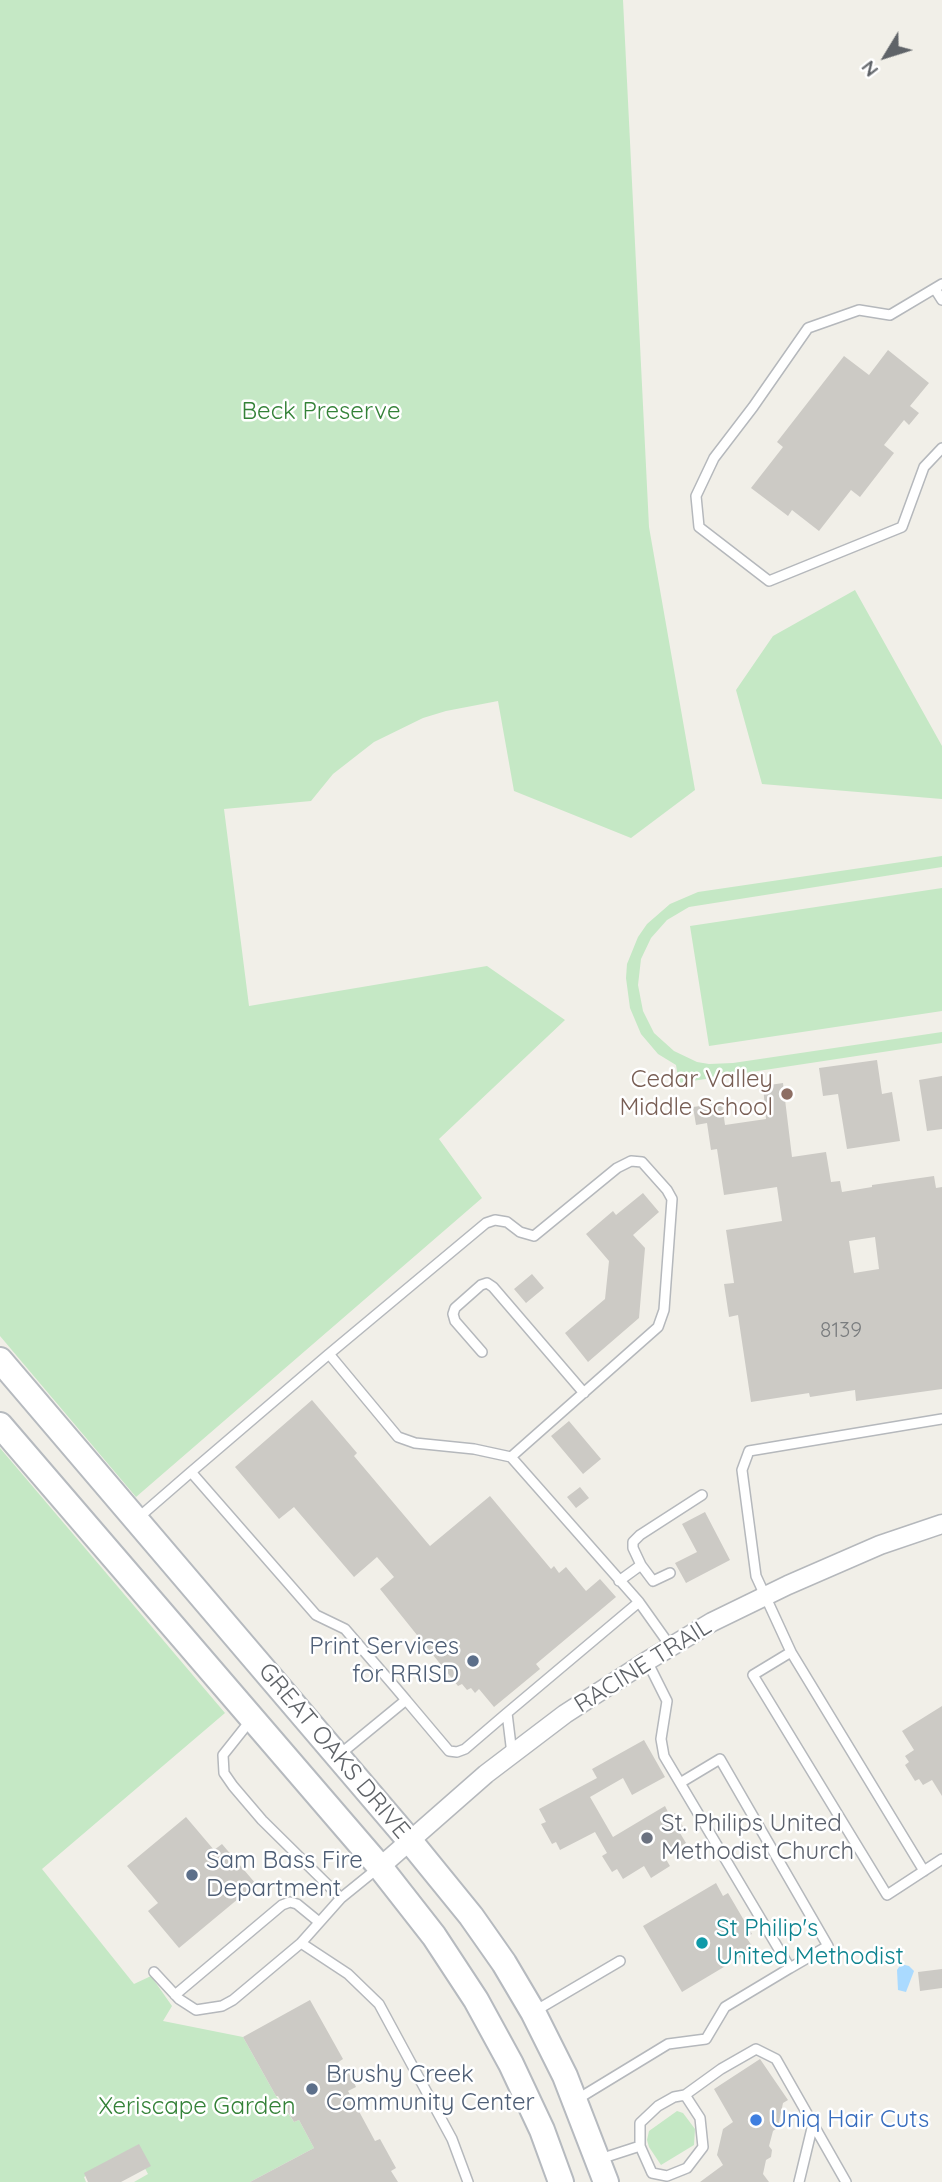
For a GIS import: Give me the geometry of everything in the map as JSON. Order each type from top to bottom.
[{"type":"street","name":"GREAT OAKS DRIVE","points":[[0,1360],[471,1916],[504,1963],[533,2012],[575,2101],[602,2171]]},
{"type":"street","name":"GREAT OAKS DRIVE","points":[[0,1424],[251,1720],[380,1867],[434,1936],[476,2000],[511,2064],[542,2130],[561,2182]]},
{"type":"street","name":"RACINE TRAIL","points":[[380,1867],[512,1754],[565,1714],[647,1661],[712,1622],[764,1596],[880,1545],[942,1524]]},
{"type":"lane","points":[[942,300],[938,286],[890,315],[859,310],[808,328],[714,458],[696,496],[699,527],[769,581],[902,527],[925,467],[942,448]]},
{"type":"lane","points":[[137,1519],[486,1223],[495,1220],[507,1222],[534,1236],[617,1167],[631,1161],[642,1162],[672,1199],[664,1310],[658,1327],[650,1337],[511,1457]]},
{"type":"lane","points":[[482,1352],[455,1321],[453,1314],[455,1308],[481,1285],[487,1283],[584,1393]]},
{"type":"lane","points":[[329,1354],[398,1437],[415,1443],[474,1449],[511,1457],[639,1602],[671,1647]]},
{"type":"lane","points":[[924,1871],[791,1652],[764,1596],[756,1576],[742,1470],[750,1451],[942,1419]]},
{"type":"lane","points":[[191,1472],[316,1615],[345,1629],[449,1751],[465,1749],[639,1602]]},
{"type":"lane","points":[[670,1573],[653,1581],[641,1565],[633,1542],[702,1496]]},
{"type":"lane","points":[[619,1581],[641,1565]]},
{"type":"lane","points":[[791,1652],[753,1675],[887,1895],[942,1859]]},
{"type":"lane","points":[[647,1661],[667,1701],[661,1739],[664,1756],[790,1968]]},
{"type":"lane","points":[[338,1756],[406,1700]]},
{"type":"lane","points":[[507,1713],[512,1754]]},
{"type":"lane","points":[[251,1720],[223,1755],[224,1773],[262,1820],[341,1898]]},
{"type":"lane","points":[[575,2101],[668,2043],[706,2039],[725,2007],[828,1946],[720,1759],[680,1783]]},
{"type":"lane","points":[[154,1972],[175,1995],[196,2010],[222,2006],[233,2000],[301,1943],[341,1898],[380,1867]]},
{"type":"lane","points":[[175,1995],[282,1905],[290,1902],[297,1904],[319,1922]]},
{"type":"lane","points":[[301,1943],[348,1974],[379,2004],[452,2139],[468,2182]]},
{"type":"lane","points":[[533,2012],[620,1961]]},
{"type":"lane","points":[[685,2095],[700,2118],[703,2147],[687,2168],[667,2176],[653,2173],[640,2146],[640,2123],[658,2106],[674,2097],[685,2095],[721,2069],[756,2049],[776,2059],[846,2182]]},
{"type":"lane","points":[[799,2182],[813,2124]]},
{"type":"lane","points":[[602,2171],[640,2146]]},
{"type":"green space","name":"Beck Preserve","points":[[0,0],[623,0],[649,527],[695,790],[631,838],[514,791],[498,701],[423,718],[374,742],[333,774],[311,801],[224,809],[249,1006],[487,966],[565,1020],[439,1139],[482,1198],[136,1497],[0,1336]]},
{"type":"green space","points":[[855,590],[942,746],[942,799],[762,784],[736,690],[773,636]]},
{"type":"green space","points":[[942,856],[942,867],[689,907],[667,920],[651,938],[641,959],[638,985],[643,1011],[654,1033],[674,1051],[697,1062],[733,1063],[942,1032],[942,1043],[679,1083],[676,1065],[658,1054],[641,1034],[630,1008],[627,964],[638,937],[647,924],[670,904],[698,892]]},
{"type":"green space","points":[[942,888],[942,1011],[709,1046],[690,926]]},
{"type":"green space","name":"Xeriscape Garden","points":[[0,1448],[225,1713],[42,1869],[134,1984],[151,1976],[172,2006],[163,2021],[243,2037],[276,2096],[294,2122],[299,2120],[314,2148],[250,2182],[134,2182],[148,2174],[134,2148],[84,2177],[86,2182],[0,2182]]},
{"type":"green space","points":[[677,2111],[683,2113],[695,2129],[694,2145],[661,2165],[649,2147],[649,2131]]},
{"type":"water","points":[[901,1964],[914,1971],[906,1992],[898,1990],[897,1970]]},
{"type":"building","points":[[888,350],[929,383],[910,406],[919,413],[909,425],[904,420],[884,445],[894,453],[860,497],[851,490],[819,531],[792,510],[788,516],[751,488],[783,447],[777,442],[844,356],[869,375]]},
{"type":"building","points":[[877,1060],[882,1094],[892,1092],[900,1141],[847,1149],[838,1094],[823,1096],[819,1068]]},
{"type":"building","points":[[942,1076],[942,1129],[927,1131],[919,1080]]},
{"type":"building","name":"Cedar Valley Middle School","points":[[783,1083],[792,1157],[826,1152],[831,1182],[840,1181],[842,1192],[934,1176],[936,1188],[942,1187],[942,1389],[856,1401],[855,1390],[810,1397],[809,1393],[751,1402],[738,1315],[729,1317],[724,1284],[734,1283],[726,1230],[782,1221],[777,1187],[724,1195],[717,1149],[711,1150],[707,1123],[696,1125],[693,1107],[722,1103],[725,1125],[766,1119],[763,1086]],"holes":[[[875,1237],[879,1269],[854,1273],[849,1241]]]},
{"type":"building","points":[[643,1193],[659,1212],[633,1235],[645,1248],[639,1318],[588,1362],[565,1333],[605,1299],[609,1261],[586,1234],[613,1211],[616,1215]]},
{"type":"building","points":[[532,1274],[544,1288],[526,1303],[514,1289]]},
{"type":"building","points":[[312,1400],[357,1453],[354,1456],[430,1546],[490,1496],[551,1569],[554,1566],[559,1573],[566,1567],[586,1591],[600,1579],[616,1597],[536,1664],[540,1669],[494,1707],[479,1689],[475,1693],[462,1684],[458,1686],[380,1589],[394,1577],[377,1557],[354,1577],[294,1507],[279,1519],[235,1467]]},
{"type":"building","points":[[569,1421],[601,1459],[583,1474],[551,1436]]},
{"type":"building","points":[[580,1487],[589,1498],[576,1508],[567,1497]]},
{"type":"building","points":[[705,1512],[730,1560],[686,1583],[675,1563],[697,1552],[682,1524]]},
{"type":"building","points":[[942,1706],[942,1796],[932,1780],[923,1785],[919,1779],[915,1781],[905,1765],[909,1762],[905,1756],[914,1750],[902,1731]]},
{"type":"building","points":[[644,1740],[665,1777],[632,1795],[623,1778],[590,1797],[613,1837],[665,1806],[670,1816],[675,1813],[685,1830],[680,1833],[686,1843],[664,1856],[670,1866],[651,1878],[644,1866],[623,1879],[617,1869],[612,1872],[602,1856],[607,1853],[595,1832],[560,1850],[556,1842],[552,1844],[541,1824],[546,1822],[539,1809],[597,1778],[592,1769]]},
{"type":"building","name":"Sam Bass Fire Department","points":[[186,1817],[214,1850],[222,1844],[256,1884],[179,1948],[148,1911],[158,1903],[127,1866]]},
{"type":"building","name":"St Philip's United Methodist","points":[[716,1883],[723,1896],[728,1893],[752,1934],[746,1937],[754,1949],[682,1992],[643,1926]]},
{"type":"building","points":[[942,1969],[942,1988],[920,1991],[918,1972]]},
{"type":"building","name":"Brushy Creek Community Center","points":[[310,2000],[343,2059],[337,2063],[351,2076],[356,2087],[348,2091],[375,2141],[380,2139],[396,2168],[391,2171],[398,2182],[250,2182],[314,2148],[299,2120],[294,2122],[276,2096],[243,2037]]},
{"type":"building","name":"Uniq Hair Cuts","points":[[760,2059],[788,2100],[783,2103],[778,2127],[773,2131],[769,2146],[772,2150],[771,2157],[766,2160],[763,2174],[769,2182],[700,2182],[723,2165],[717,2155],[723,2129],[733,2122],[714,2089]]},
{"type":"building","points":[[139,2144],[151,2166],[121,2182],[88,2182],[84,2173]]},
{"type":"place","name":"Cedar Valley Middle School","points":[[787,1094]]},
{"type":"place","name":"Print Services for RRISD","points":[[473,1661]]},
{"type":"place","name":"St. Philips United Methodist Church","points":[[647,1838]]},
{"type":"place","name":"Sam Bass Fire Department","points":[[192,1875]]},
{"type":"place","name":"St Philip's United Methodist","points":[[702,1943]]},
{"type":"place","name":"Brushy Creek Community Center","points":[[312,2089]]},
{"type":"place","name":"Uniq Hair Cuts","points":[[756,2120]]}]
